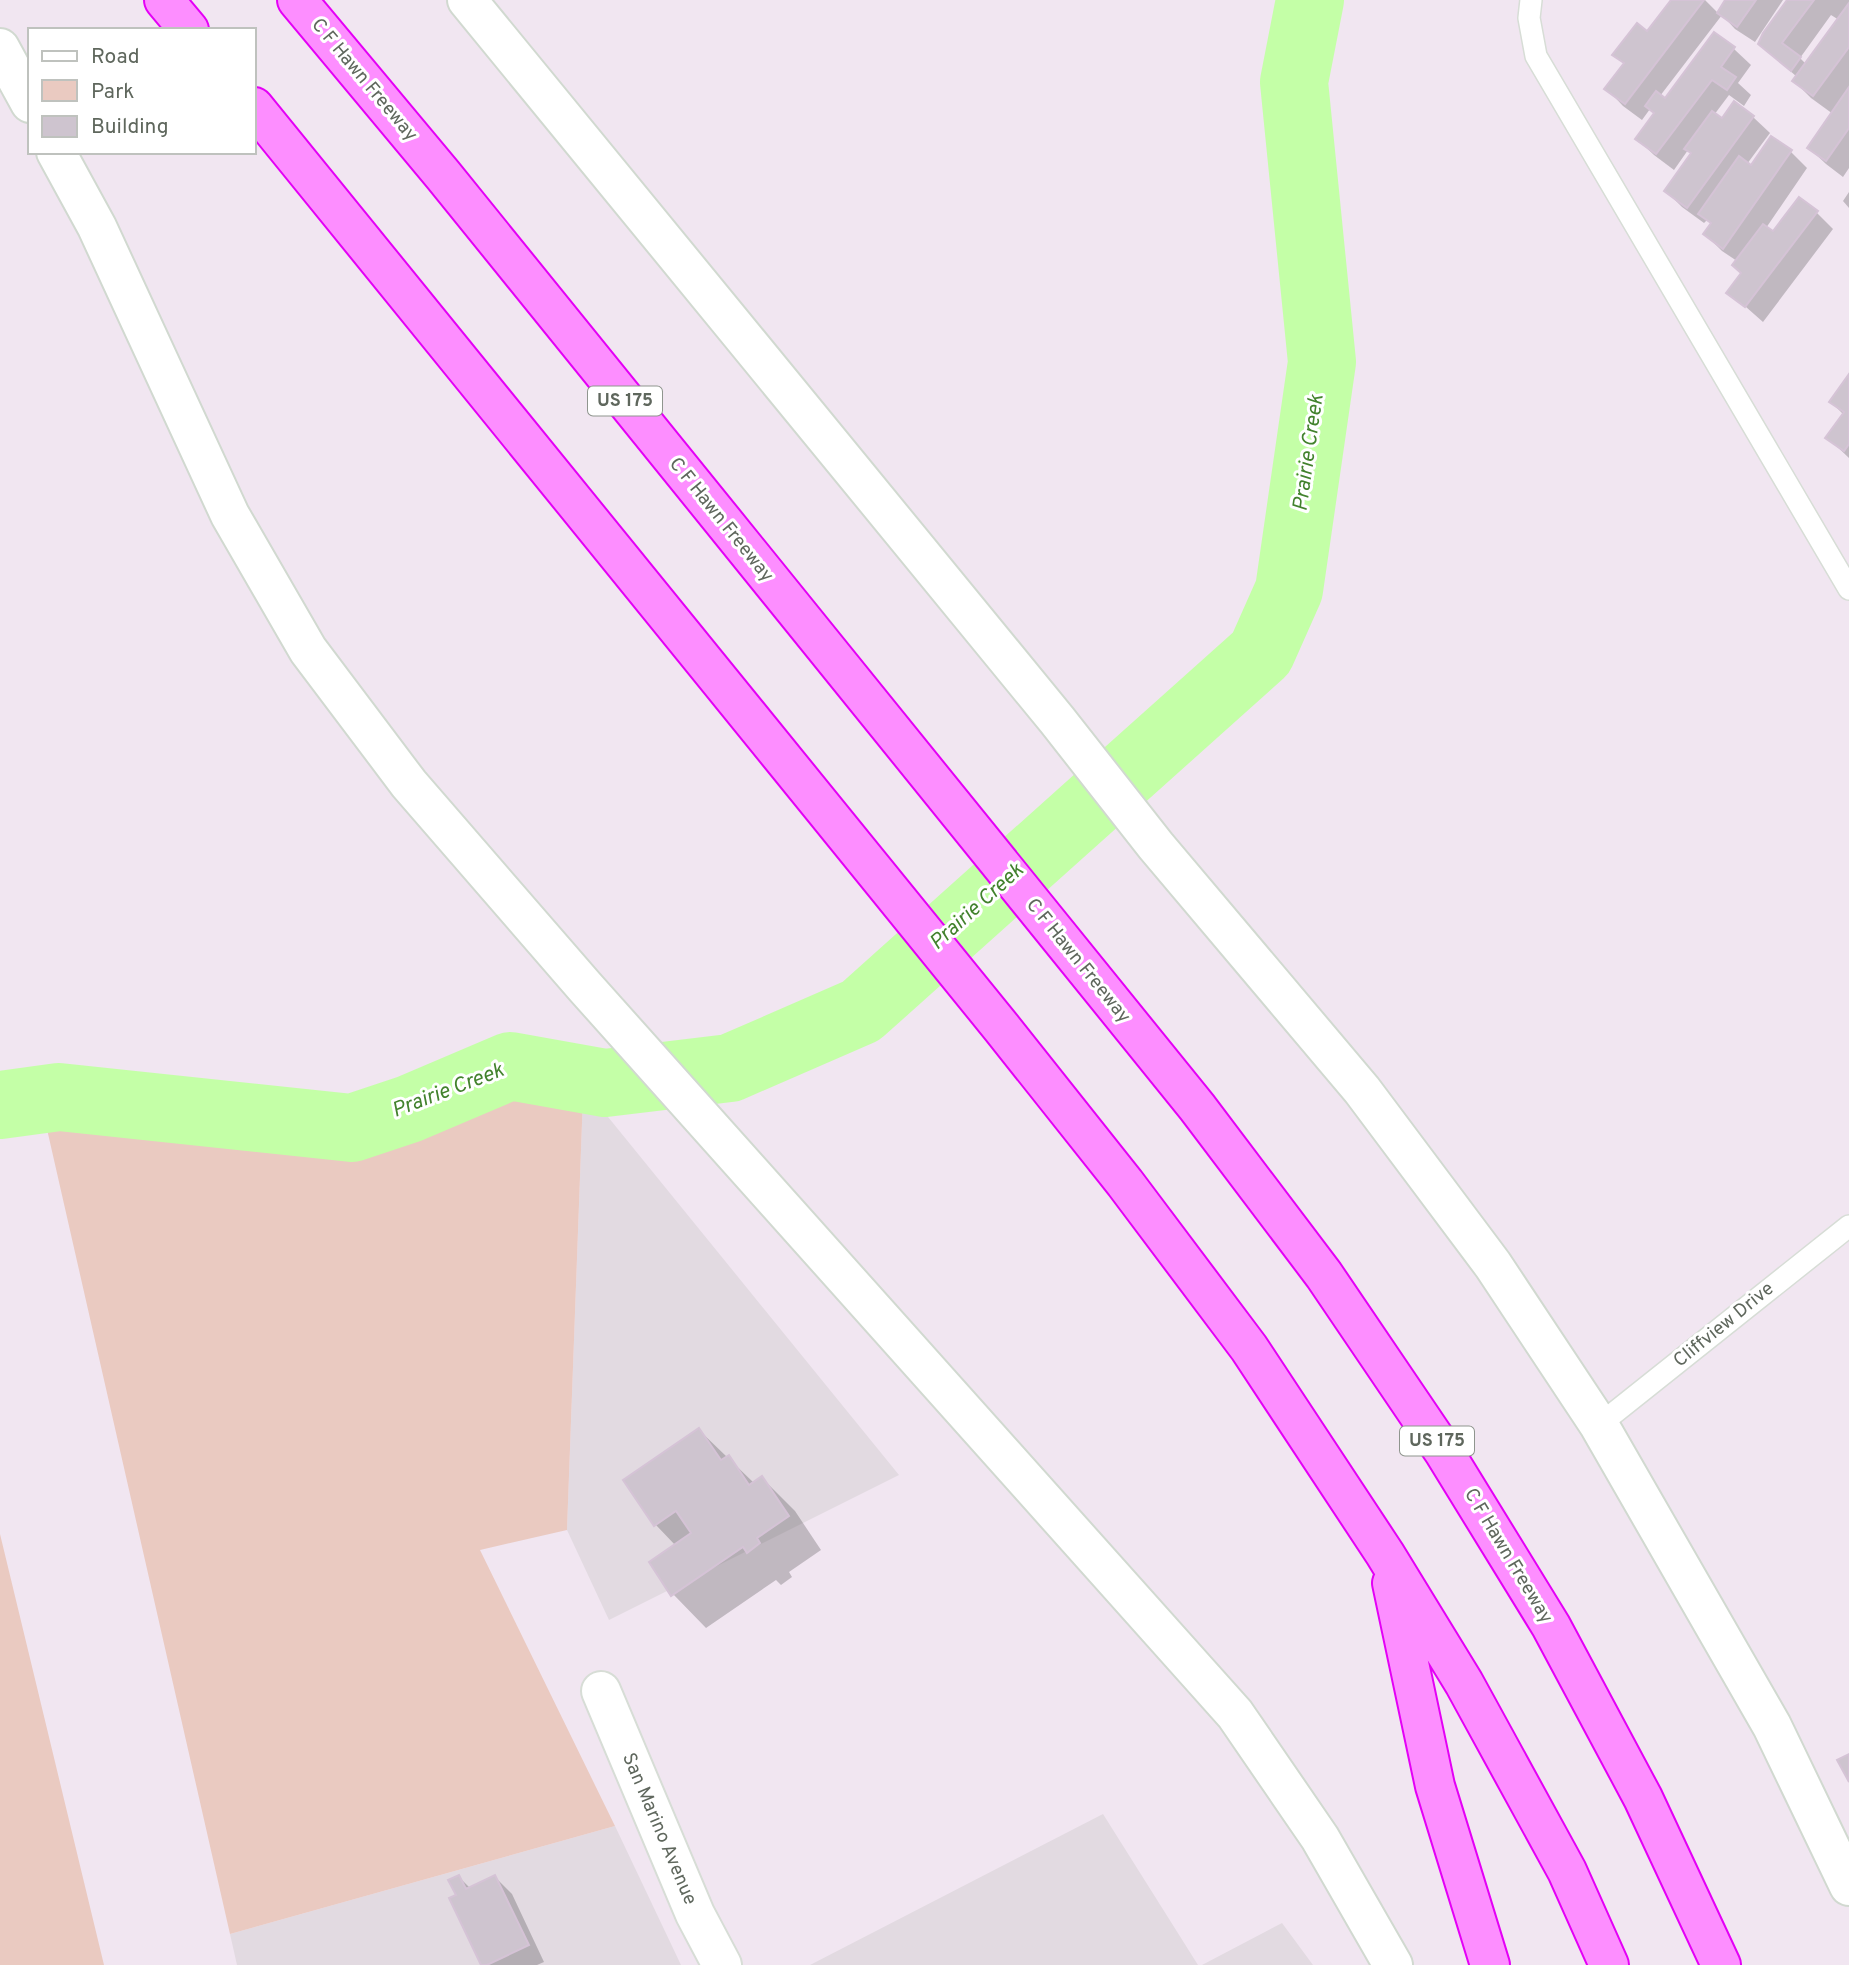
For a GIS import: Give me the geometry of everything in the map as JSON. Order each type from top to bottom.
[{"type":"highway","points":[[164,0],[187,28]]},
{"type":"highway","name":"C F Hawn Freeway","points":[[297,0],[443,175],[1197,1107],[1324,1275],[1444,1452],[1551,1626],[1643,1798],[1721,1965]]},
{"type":"highway","points":[[256,109],[1001,1027],[1125,1183],[1249,1348],[1385,1553],[1464,1683],[1560,1859],[1609,1965]]},
{"type":"highway","points":[[1385,1553],[1435,1786],[1490,1965]]},
{"type":"main road","points":[[467,0],[1057,720],[1156,846],[1362,1090],[1493,1265],[1599,1425],[1772,1726],[1849,1886]]},
{"type":"main road","points":[[0,48],[28,99]]},
{"type":"main road","points":[[57,154],[97,227],[230,515],[308,650],[409,784],[585,987],[1235,1714],[1320,1838],[1393,1965]]},
{"type":"main road","name":"San Marino Avenue","points":[[601,1691],[695,1914],[722,1965]]},
{"type":"lane","points":[[1531,0],[1529,18],[1536,56],[1849,589]]},
{"type":"lane","name":"Cliffview Drive","points":[[1599,1425],[1849,1226]]},
{"type":"shaded area","points":[[583,1096],[591,1096],[899,1475],[609,1620],[567,1530]]},
{"type":"shaded area","points":[[1103,1814],[1198,1965],[810,1965]]},
{"type":"shaded area","points":[[615,1826],[681,1965],[237,1965],[230,1934]]},
{"type":"shaded area","points":[[1282,1923],[1313,1965],[1202,1965]]},
{"type":"green space","points":[[583,1096],[567,1530],[480,1550],[615,1826],[230,1934],[44,1116]]},
{"type":"green space","points":[[0,1534],[104,1965],[0,1965]]},
{"type":"building","points":[[1671,0],[1704,0],[1625,104],[1604,89],[1624,63],[1612,55],[1637,23],[1647,31]]},
{"type":"building","points":[[1725,0],[1756,0],[1737,27],[1717,13]]},
{"type":"building","points":[[1787,0],[1814,0],[1782,43],[1801,57],[1791,71],[1758,44]]},
{"type":"building","points":[[1849,3],[1849,47],[1813,96],[1792,81]]},
{"type":"building","points":[[1714,32],[1735,47],[1721,67],[1736,77],[1727,90],[1712,80],[1656,154],[1635,139],[1654,113],[1645,106],[1656,91],[1665,98]]},
{"type":"building","points":[[1849,87],[1849,128],[1826,161],[1807,148]]},
{"type":"building","points":[[1734,101],[1754,116],[1687,208],[1664,191],[1691,153],[1684,149],[1712,111],[1722,118]]},
{"type":"building","points":[[1771,136],[1792,150],[1723,249],[1703,234],[1711,223],[1698,214],[1739,156],[1751,165]]},
{"type":"building","points":[[1799,197],[1818,211],[1745,307],[1726,293],[1741,273],[1732,265],[1763,224],[1773,231]]},
{"type":"building","points":[[1849,374],[1849,444],[1844,451],[1825,438],[1844,412],[1829,402]]},
{"type":"building","points":[[699,1428],[721,1460],[729,1455],[749,1485],[762,1476],[789,1516],[757,1538],[760,1543],[747,1553],[743,1547],[671,1596],[649,1562],[691,1533],[676,1511],[654,1526],[623,1480]]},
{"type":"building","points":[[1849,1754],[1849,1782],[1837,1760]]},
{"type":"building","points":[[459,1875],[466,1889],[495,1875],[529,1945],[487,1965],[481,1965],[449,1898],[456,1895],[448,1880]]},
{"type":"waterway","name":"Prairie Creek","points":[[0,1105],[59,1097],[352,1128],[409,1109],[510,1066],[605,1083],[730,1068],[861,1011],[1261,653],[1289,590],[1322,362],[1294,82],[1310,0]]}]
